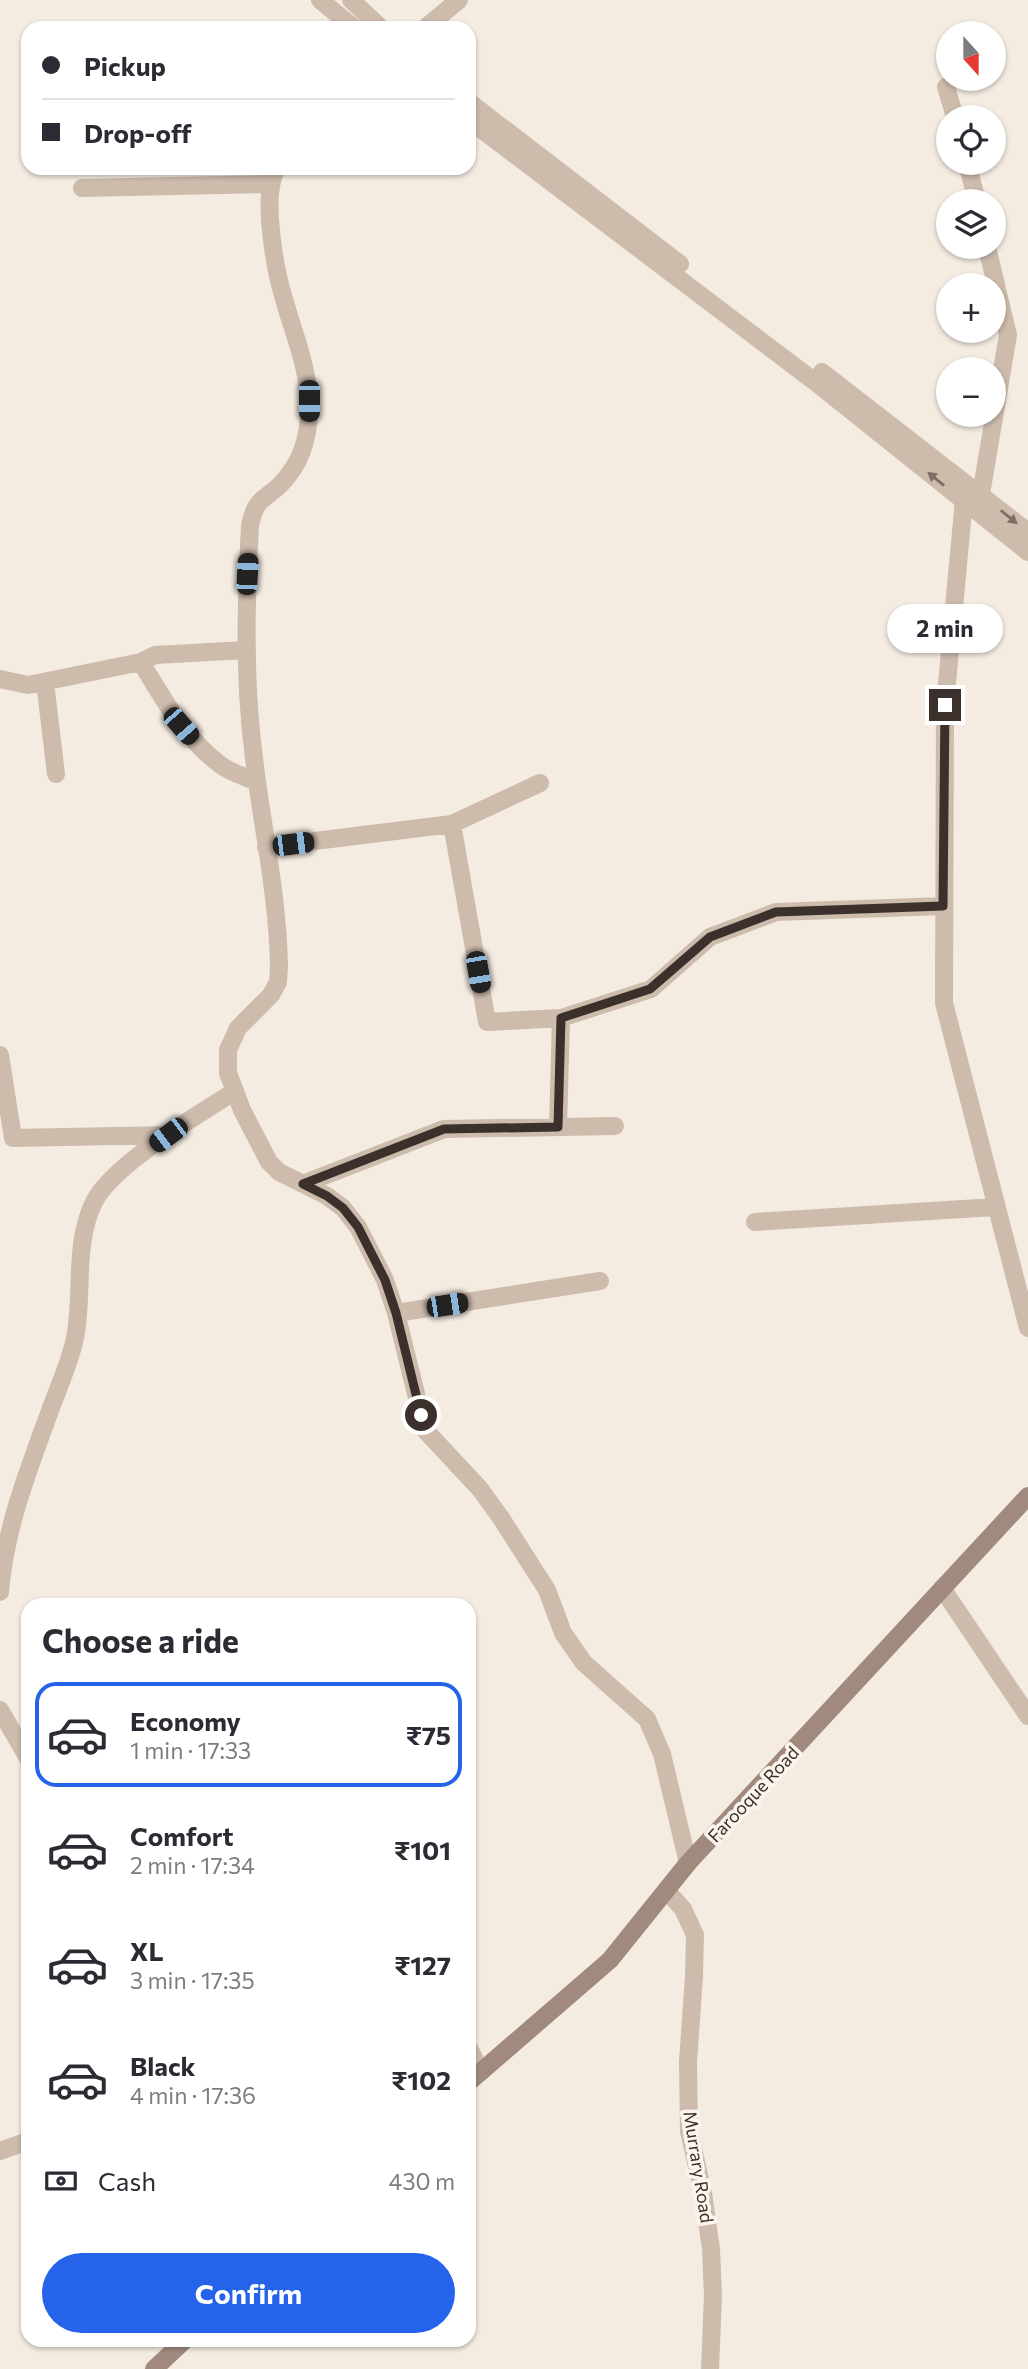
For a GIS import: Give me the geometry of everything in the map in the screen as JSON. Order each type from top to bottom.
[{"type":"main road","name":"Farooque Road","points":[[476,2076],[610,1959],[688,1863],[1028,1496]]},
{"type":"main road","points":[[154,2369],[178,2347]]},
{"type":"street","points":[[320,0],[346,21]]},
{"type":"street","points":[[434,21],[459,0]]},
{"type":"street","points":[[355,2],[374,21]]},
{"type":"street","points":[[476,107],[1028,532]]},
{"type":"street","points":[[476,125],[804,373],[1028,552]]},
{"type":"street","points":[[82,188],[273,176],[271,237],[275,265],[302,351],[309,401],[309,427],[300,460],[253,512],[248,562],[246,650],[249,717],[266,847],[270,858],[278,982],[271,995],[247,1017],[232,1038],[227,1061],[235,1091],[259,1146],[269,1162],[279,1172],[327,1196],[343,1208],[358,1227],[385,1280],[396,1313],[425,1430],[480,1489],[501,1518],[547,1591],[563,1633],[584,1663],[647,1719],[655,1734],[688,1863]]},
{"type":"street","points":[[981,495],[1009,335],[991,259]]},
{"type":"street","points":[[965,482],[945,705],[944,1003],[1028,1328]]},
{"type":"street","points":[[0,679],[28,685],[141,662],[155,655],[246,650]]},
{"type":"street","points":[[141,662],[181,726],[203,751],[224,768],[257,782]]},
{"type":"street","points":[[45,682],[56,774]]},
{"type":"street","points":[[266,847],[452,824],[540,783]]},
{"type":"street","points":[[452,824],[487,1022],[561,1018],[650,989],[710,937],[776,912],[943,906]]},
{"type":"street","points":[[558,1127],[561,1018]]},
{"type":"street","points":[[0,1055],[13,1138],[168,1135]]},
{"type":"street","points":[[0,1592],[3,1557],[23,1483],[75,1338],[82,1243],[94,1203],[104,1187],[121,1170],[235,1091]]},
{"type":"street","points":[[303,1184],[444,1129],[615,1126]]},
{"type":"street","points":[[755,1222],[995,1207]]},
{"type":"street","points":[[396,1313],[600,1281]]},
{"type":"street","points":[[942,1588],[1028,1716]]},
{"type":"street","points":[[0,1710],[21,1746]]},
{"type":"street","name":"Murrary Road","points":[[666,1890],[683,1909],[695,1935],[688,2062],[689,2131],[703,2193],[711,2249],[713,2295],[710,2369]]},
{"type":"street","points":[[0,2151],[21,2144]]},
{"type":"route","points":[[421,1415],[396,1313],[385,1280],[358,1227],[343,1208],[303,1184],[444,1129],[558,1127],[561,1018],[650,989],[710,937],[776,912],[943,906],[945,705]]}]
